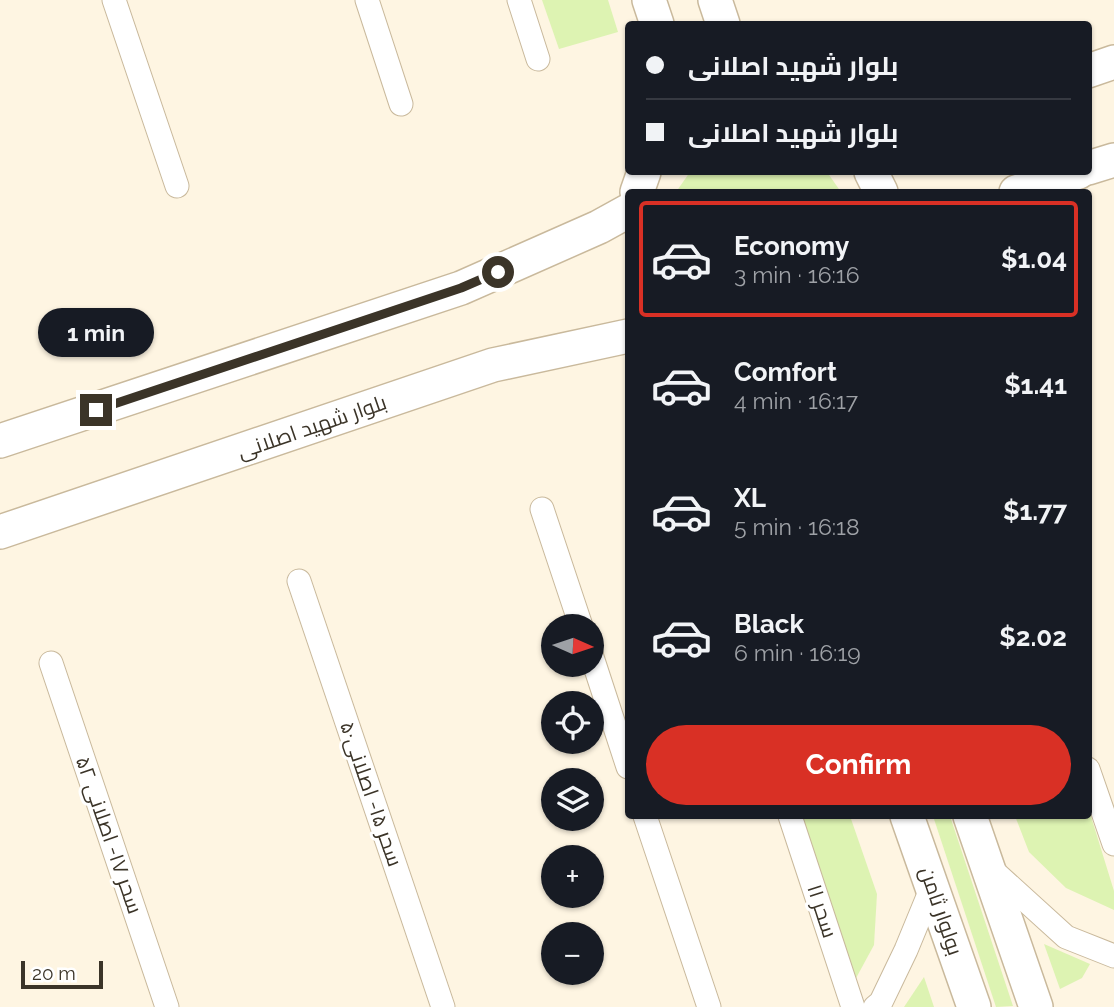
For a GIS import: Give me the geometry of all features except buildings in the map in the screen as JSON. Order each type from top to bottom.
[{"type":"main road","points":[[649,0],[656,21]]},
{"type":"main road","points":[[715,0],[722,21]]},
{"type":"main road","points":[[1092,70],[1114,62]]},
{"type":"main road","points":[[1092,167],[1114,159]]},
{"type":"main road","points":[[1025,189],[1070,175]]},
{"type":"main road","points":[[0,441],[461,288],[599,228],[625,213]]},
{"type":"main road","name":"بلوار شهید اصلانی","points":[[0,532],[493,365],[625,337]]},
{"type":"main road","name":"بولوار ثامن","points":[[908,819],[974,1007]]},
{"type":"main road","points":[[971,819],[1036,1007]]},
{"type":"street","points":[[114,0],[177,186]]},
{"type":"street","points":[[367,0],[401,104]]},
{"type":"street","points":[[519,0],[538,59]]},
{"type":"street","points":[[542,509],[577,614]]},
{"type":"street","name":"سحر ۱۵- اصلانی۵۰","points":[[299,580],[443,1007]]},
{"type":"street","name":"سحر ۱۷- اصلانی ۵۲","points":[[51,663],[167,1007]]},
{"type":"street","points":[[599,677],[625,758]]},
{"type":"street","points":[[1092,781],[1114,844]]},
{"type":"street","points":[[646,819],[709,1007]]},
{"type":"street","name":"سحر ۱۱","points":[[791,819],[853,1007]]},
{"type":"street","points":[[986,864],[1066,937],[1114,956]]},
{"type":"street","points":[[875,1007],[881,1002],[906,950],[932,887]]},
{"type":"green space","points":[[542,0],[608,0],[618,32],[559,49]]},
{"type":"green space","points":[[688,175],[829,175],[839,189],[678,189]]},
{"type":"green space","points":[[801,819],[851,819],[877,894],[874,945],[855,980]]},
{"type":"green space","points":[[934,819],[951,819],[1013,1006],[996,1007]]},
{"type":"green space","points":[[1016,819],[1092,819],[1114,891],[1114,910],[1066,888],[1029,852]]},
{"type":"green space","points":[[1044,944],[1090,964],[1082,978],[1060,989]]},
{"type":"green space","points":[[924,977],[934,1007],[904,1007]]},
{"type":"route","points":[[96,410],[461,288],[498,272]]}]
